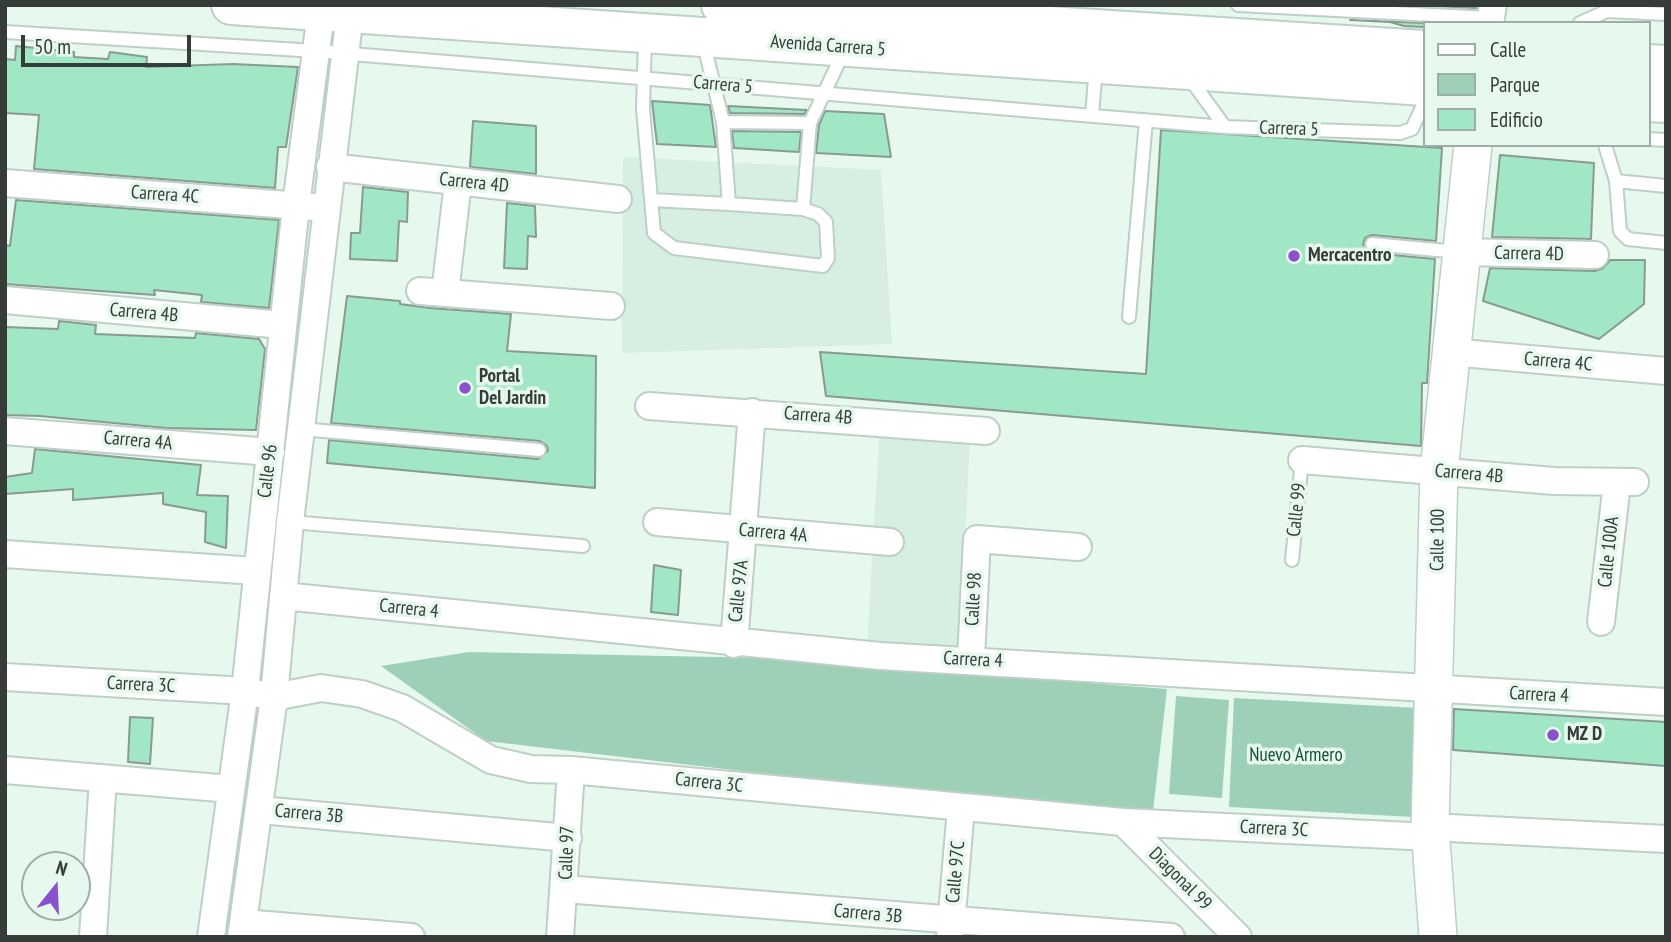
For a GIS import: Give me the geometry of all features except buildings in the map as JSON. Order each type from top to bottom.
[{"type":"main road","name":"Avenida Carrera 5","points":[[231,5],[336,9],[845,48],[1422,86]]},
{"type":"main road","name":"Avenida Carrera 5","points":[[721,5],[981,14],[1422,50]]},
{"type":"street","name":"Calle 96","points":[[211,937],[245,691],[296,205],[316,51],[336,9]]},
{"type":"street","name":"Calle 96","points":[[242,930],[274,697],[290,522],[345,54],[336,9]]},
{"type":"street","name":"Calle 100","points":[[1442,936],[1431,832],[1439,471],[1473,147]]},
{"type":"street","name":"Carrera 4D","points":[[330,167],[618,200]]},
{"type":"street","points":[[458,181],[433,292],[611,306]]},
{"type":"street","name":"Carrera 4C","points":[[5,183],[325,208]]},
{"type":"street","name":"Carrera 4D","points":[[1463,252],[1595,255]]},
{"type":"street","name":"Carrera 4B","points":[[5,300],[283,325]]},
{"type":"street","name":"Carrera 4C","points":[[1450,352],[1666,371]]},
{"type":"street","name":"Carrera 4B","points":[[649,406],[986,431]]},
{"type":"street","name":"Calle 97A","points":[[734,643],[745,530],[752,412]]},
{"type":"street","name":"Carrera 4A","points":[[5,430],[271,452]]},
{"type":"street","name":"Carrera 4B","points":[[1302,460],[1554,481],[1626,482]]},
{"type":"street","name":"Calle 100A","points":[[1601,622],[1626,482]]},
{"type":"street","name":"Carrera 4A","points":[[657,522],[890,542]]},
{"type":"street","name":"Calle 98","points":[[971,659],[977,539],[1078,547]]},
{"type":"street","points":[[5,554],[256,570]]},
{"type":"street","name":"Carrera 4","points":[[283,596],[880,656],[971,659],[1434,690],[1666,702]]},
{"type":"street","name":"Carrera 3C","points":[[5,677],[245,691],[274,697],[321,688],[362,694],[402,708],[491,760],[531,769],[571,770],[1123,822],[1666,839]]},
{"type":"street","points":[[5,770],[231,789]]},
{"type":"street","name":"Calle 97","points":[[561,937],[571,770]]},
{"type":"street","points":[[93,937],[103,778]]},
{"type":"street","name":"Calle 97C","points":[[951,929],[961,808]]},
{"type":"street","name":"Carrera 3B","points":[[260,810],[568,838]]},
{"type":"street","name":"Diagonal 99","points":[[1123,822],[1238,937]]},
{"type":"street","name":"Carrera 3B","points":[[565,889],[951,929],[1171,937]]},
{"type":"street","points":[[242,930],[411,937]]},
{"type":"lane","points":[[1238,5],[1454,11],[1491,15]]},
{"type":"lane","points":[[1584,21],[1607,11],[1666,14]]},
{"type":"lane","name":"Carrera 5","points":[[5,32],[316,51],[1225,127],[1400,133],[1412,129],[1422,107]]},
{"type":"lane","points":[[645,33],[641,79],[651,200],[654,233],[674,248],[823,266],[828,258],[826,222],[818,214],[803,209],[651,200]]},
{"type":"lane","points":[[702,37],[723,122],[729,204]]},
{"type":"lane","points":[[803,209],[810,123],[845,48]]},
{"type":"lane","points":[[1092,115],[1097,64]]},
{"type":"lane","points":[[1183,70],[1225,127]]},
{"type":"lane","points":[[1129,317],[1146,120]]},
{"type":"lane","points":[[723,122],[810,123]]},
{"type":"lane","points":[[1606,147],[1616,181],[1619,231],[1628,239],[1666,243]]},
{"type":"lane","points":[[1616,181],[1666,186]]},
{"type":"lane","points":[[1371,244],[1463,252]]},
{"type":"lane","points":[[301,429],[539,450]]},
{"type":"lane","name":"Calle 99","points":[[1292,560],[1302,460]]},
{"type":"lane","points":[[290,522],[583,546]]},
{"type":"shaded area","points":[[623,157],[881,170],[892,344],[622,353]]},
{"type":"shaded area","points":[[880,423],[970,431],[960,658],[867,647]]},
{"type":"green space","points":[[469,652],[765,658],[1167,689],[1153,811],[827,781],[486,741],[381,666]]},
{"type":"green space","points":[[1176,696],[1229,700],[1222,798],[1169,794]]},
{"type":"green space","name":"Nuevo Armero","points":[[1234,698],[1419,708],[1413,817],[1229,807]]},
{"type":"place","name":"Mercacentro","points":[[1294,256]]},
{"type":"place","name":"Portal Del Jardin","points":[[465,388]]},
{"type":"place","name":"MZ D","points":[[1553,735]]}]
